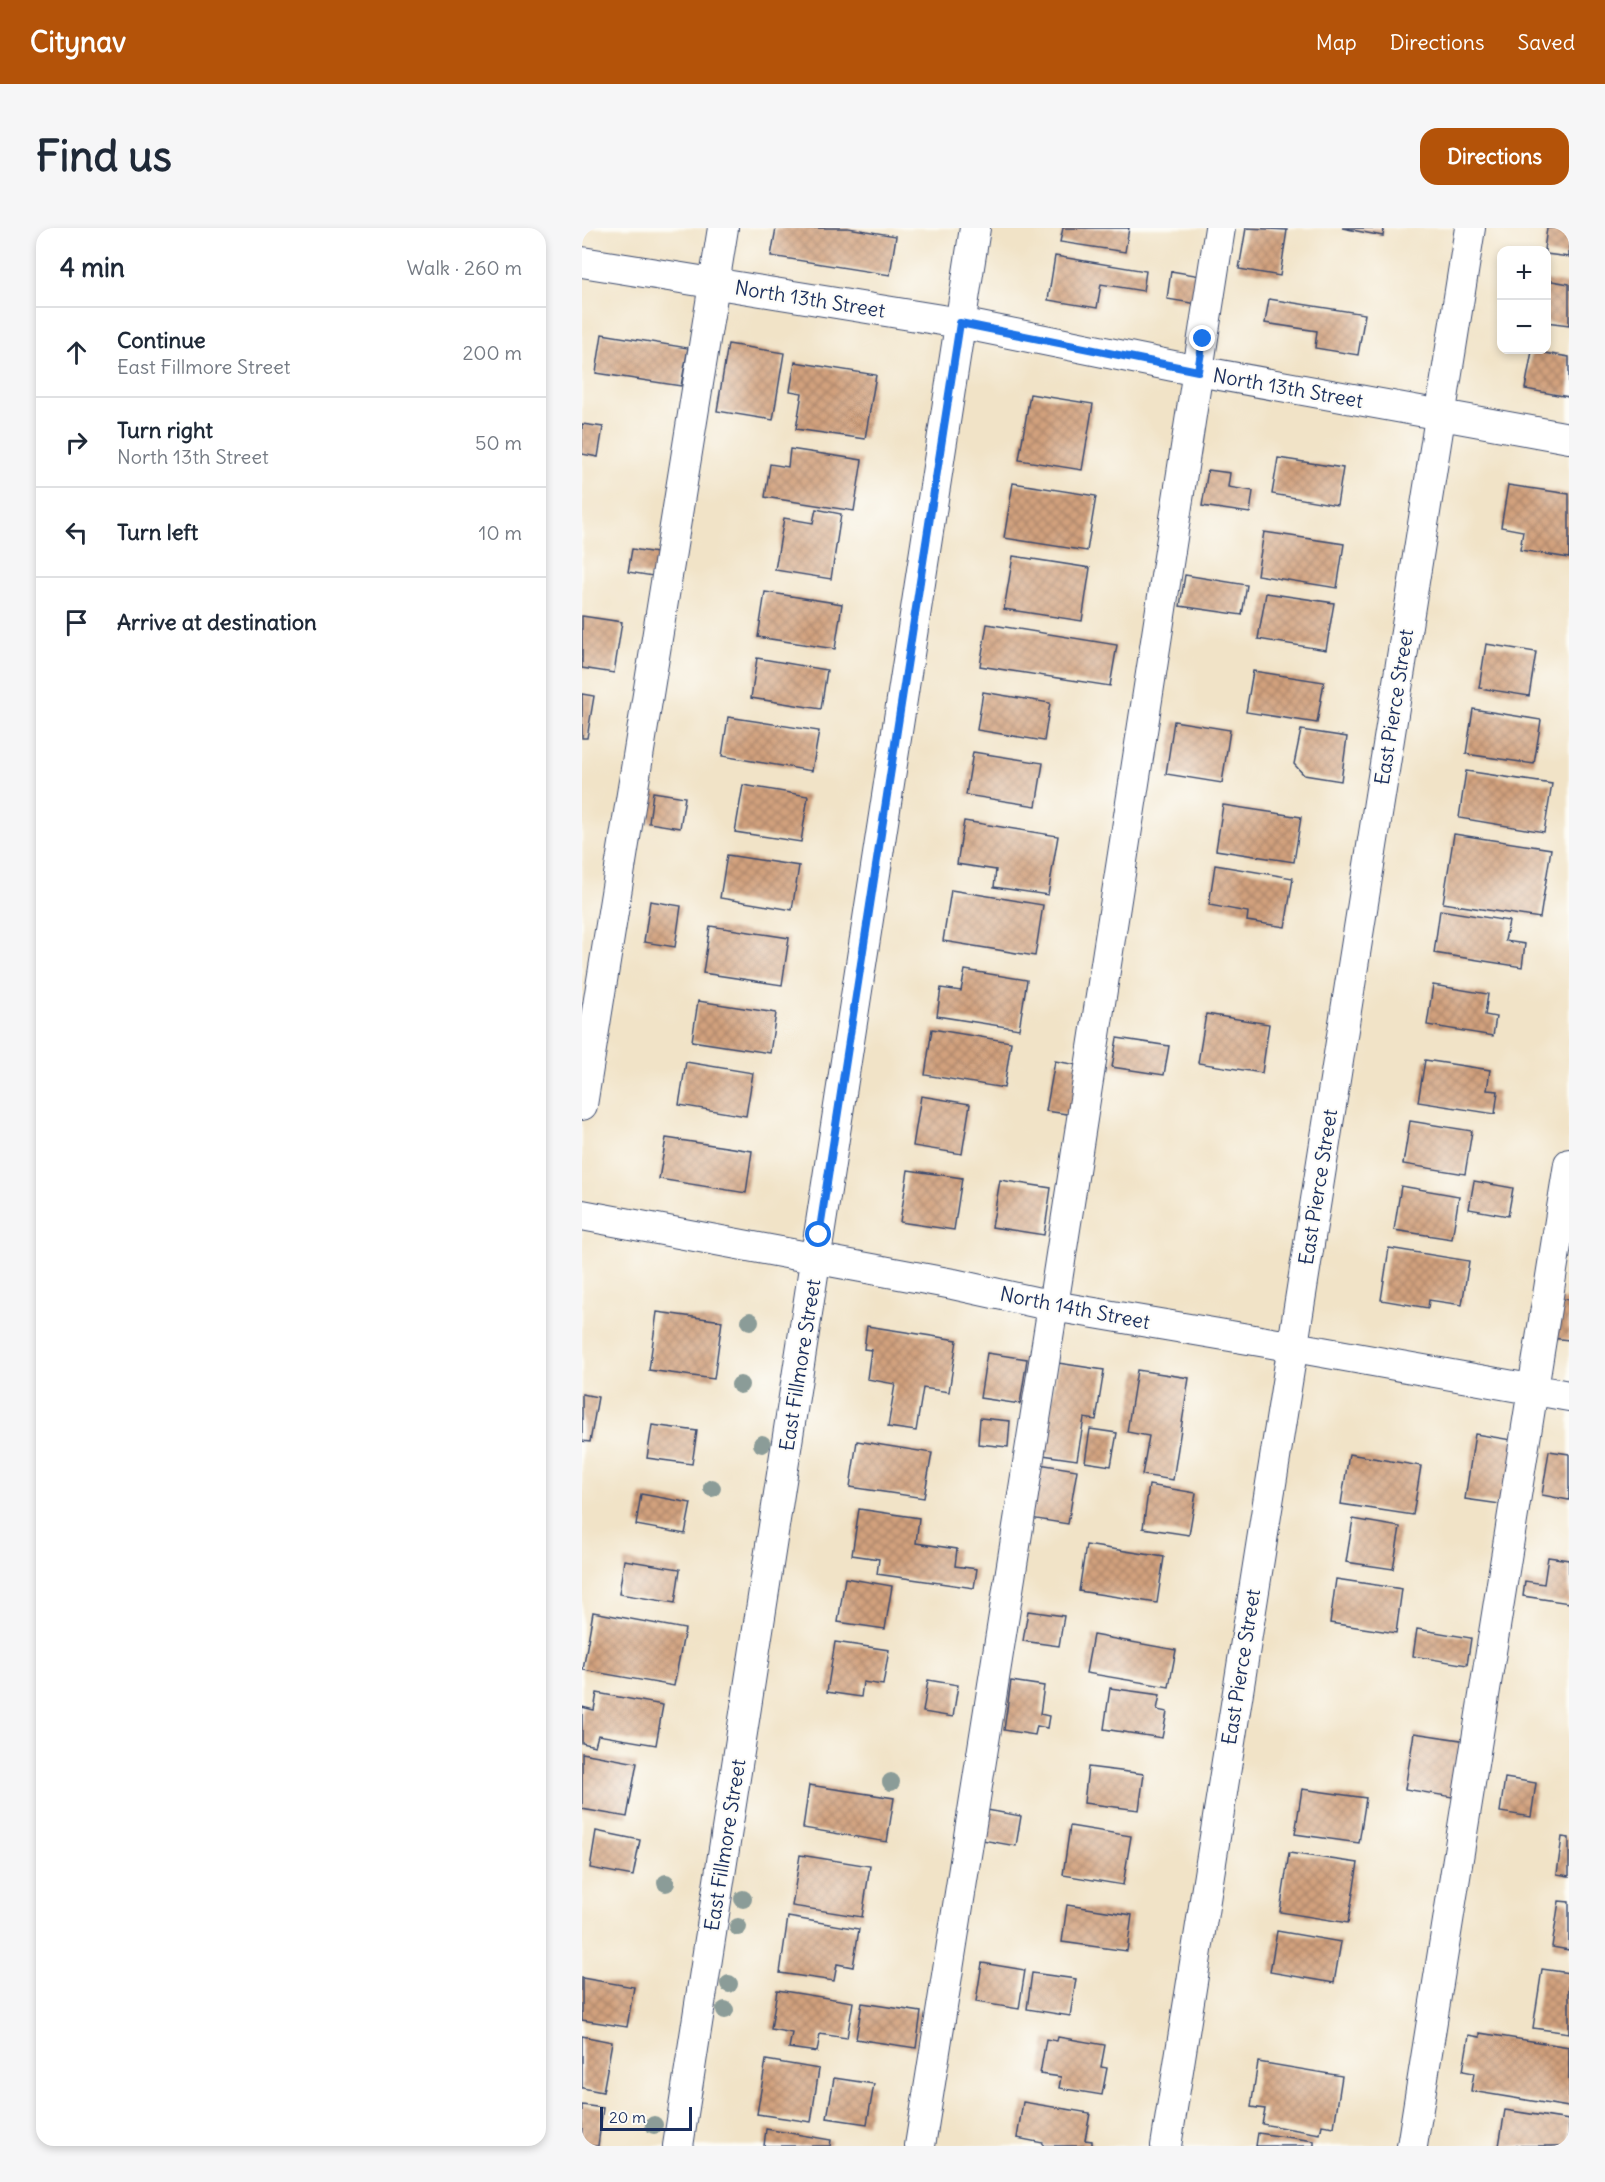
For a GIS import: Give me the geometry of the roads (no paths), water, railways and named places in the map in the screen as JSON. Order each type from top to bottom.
[{"type":"street","points":[[582,1105],[723,228]]},
{"type":"street","name":"East Fillmore Street","points":[[678,2146],[975,228]]},
{"type":"street","points":[[920,2146],[1220,228]]},
{"type":"street","name":"East Pierce Street","points":[[1166,2146],[1470,228]]},
{"type":"street","name":"North 13th Street","points":[[582,262],[960,323],[1198,371],[1569,438]]},
{"type":"street","points":[[1412,2146],[1569,1164]]},
{"type":"street","name":"North 14th Street","points":[[582,1215],[952,1284],[1053,1306],[1569,1396]]}]
